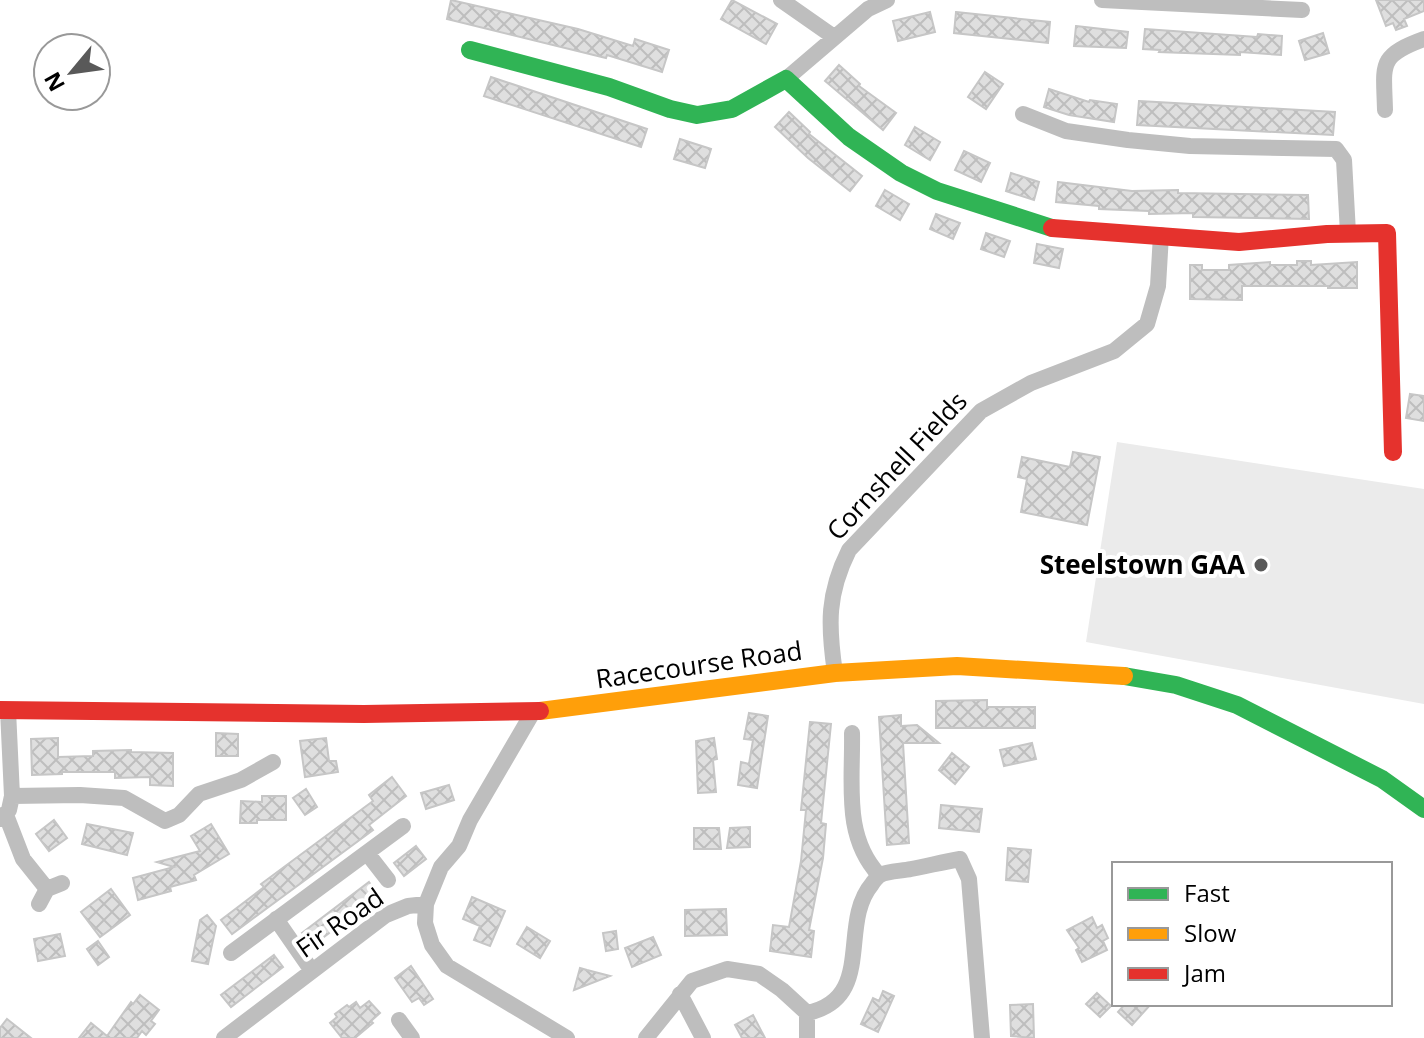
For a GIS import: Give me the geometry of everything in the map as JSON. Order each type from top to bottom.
[{"type":"street","points":[[781,0],[834,37]]},
{"type":"street","points":[[470,50],[558,72],[696,115],[726,110],[761,96],[786,79],[868,9],[887,0]]},
{"type":"street","points":[[1102,0],[1302,10]]},
{"type":"street","points":[[1385,110],[1384,65],[1398,49],[1424,39]]},
{"type":"street","points":[[786,79],[849,137],[901,173],[937,191],[1044,227],[1239,242],[1387,233],[1393,452]]},
{"type":"street","points":[[1023,114],[1066,131],[1128,140],[1190,146],[1336,149],[1344,160],[1348,233]]},
{"type":"street","name":"Cornshell Fields","points":[[835,673],[830,614],[836,577],[849,550],[981,411],[1031,383],[1114,351],[1141,331],[1147,324],[1158,286],[1161,235]]},
{"type":"street","name":"Racecourse Road","points":[[4,710],[364,714],[533,712],[835,673],[957,666],[1108,673],[1176,685],[1237,705],[1382,779],[1424,809]]},
{"type":"street","points":[[4,710],[12,796],[3,817],[23,859],[50,892]]},
{"type":"street","name":"Fir Road","points":[[224,1038],[386,915],[408,906],[426,904],[441,867],[459,846],[470,820],[533,712]]},
{"type":"street","points":[[852,733],[854,831],[868,863],[879,875]]},
{"type":"street","points":[[12,796],[124,798],[165,821],[179,815],[199,794],[241,780],[273,762]]},
{"type":"street","name":"Racecourse Road","points":[[1382,779],[1424,793]]},
{"type":"street","points":[[231,953],[403,826]]},
{"type":"street","points":[[367,853],[388,880]]},
{"type":"street","points":[[807,1013],[835,1001],[845,987],[851,972],[860,906],[867,889],[879,875],[960,859],[969,879],[982,1038]]},
{"type":"street","points":[[426,904],[425,923],[432,945],[447,966],[567,1038]]},
{"type":"street","points":[[276,919],[312,971]]},
{"type":"street","points":[[646,1038],[692,981],[727,969],[759,974],[782,990],[807,1013],[807,1038]]},
{"type":"street","points":[[680,994],[703,1038]]},
{"type":"street","points":[[399,1020],[412,1038]]},
{"type":"shaded area","name":"Steelstown GAA","points":[[1117,442],[1424,489],[1424,704],[1086,642]]},
{"type":"building","points":[[451,0],[578,29],[633,46],[635,39],[669,50],[662,72],[607,55],[606,58],[447,19]]},
{"type":"building","points":[[732,0],[777,24],[766,44],[721,19]]},
{"type":"building","points":[[1376,0],[1424,0],[1424,11],[1404,19],[1407,26],[1396,30],[1393,23],[1386,26]]},
{"type":"building","points":[[930,12],[935,32],[898,41],[893,21]]},
{"type":"building","points":[[956,12],[1050,22],[1048,43],[954,33]]},
{"type":"building","points":[[1076,26],[1128,32],[1126,48],[1074,46]]},
{"type":"building","points":[[1145,29],[1282,36],[1281,55],[1143,49]]},
{"type":"building","points":[[1323,33],[1329,53],[1305,60],[1299,41]]},
{"type":"building","points":[[839,65],[859,86],[896,113],[883,130],[825,81]]},
{"type":"building","points":[[985,72],[1003,84],[986,109],[968,97]]},
{"type":"building","points":[[491,77],[647,129],[641,147],[484,96]]},
{"type":"building","points":[[1049,89],[1089,102],[1117,104],[1114,122],[1069,115],[1044,107]]},
{"type":"building","points":[[1139,101],[1335,112],[1333,135],[1137,125]]},
{"type":"building","points":[[789,112],[809,134],[862,176],[850,191],[775,127]]},
{"type":"building","points":[[915,127],[940,142],[930,160],[905,145]]},
{"type":"building","points":[[680,139],[711,149],[705,168],[674,159]]},
{"type":"building","points":[[964,151],[990,163],[981,182],[955,170]]},
{"type":"building","points":[[1011,173],[1039,182],[1034,200],[1006,191]]},
{"type":"building","points":[[1058,182],[1132,191],[1308,195],[1309,219],[1193,217],[1193,213],[1149,214],[1149,211],[1099,209],[1099,206],[1056,202]]},
{"type":"building","points":[[885,190],[909,204],[900,220],[876,206]]},
{"type":"building","points":[[936,214],[960,223],[953,239],[930,229]]},
{"type":"building","points":[[986,233],[1010,241],[1004,257],[981,249]]},
{"type":"building","points":[[1037,244],[1063,249],[1059,268],[1034,263]]},
{"type":"building","points":[[1297,261],[1311,261],[1311,265],[1357,262],[1357,288],[1242,286],[1242,300],[1190,299],[1190,265],[1202,265],[1202,270],[1229,270],[1229,265],[1270,262],[1270,265],[1297,265]]},
{"type":"building","points":[[1410,394],[1424,396],[1424,421],[1406,418]]},
{"type":"building","points":[[1073,452],[1100,457],[1087,525],[1021,512],[1027,479],[1018,477],[1022,457],[1070,467]]},
{"type":"building","points":[[987,700],[987,707],[1035,707],[1035,728],[936,728],[936,701]]},
{"type":"building","points":[[749,713],[768,716],[757,788],[738,785],[741,762],[749,764],[753,740],[744,739]]},
{"type":"building","points":[[901,715],[901,726],[917,725],[939,743],[903,743],[909,843],[887,845],[879,717]]},
{"type":"building","points":[[810,722],[831,724],[821,823],[826,824],[823,858],[809,930],[814,931],[811,957],[770,951],[773,925],[789,927],[801,861],[806,810],[801,810]]},
{"type":"building","points":[[216,733],[238,734],[238,756],[216,756]]},
{"type":"building","points":[[58,738],[58,757],[93,756],[93,751],[173,753],[173,786],[150,785],[150,777],[115,778],[115,772],[32,775],[31,739]]},
{"type":"building","points":[[326,738],[329,761],[336,761],[338,772],[305,777],[300,741]]},
{"type":"building","points":[[714,738],[716,792],[698,793],[696,741]]},
{"type":"building","points":[[1032,743],[1036,759],[1004,766],[1000,750]]},
{"type":"building","points":[[952,753],[969,767],[955,784],[939,770]]},
{"type":"building","points":[[392,777],[406,796],[369,825],[373,830],[232,934],[221,920],[264,887],[261,884],[373,801],[369,795]]},
{"type":"building","points":[[449,785],[454,800],[426,809],[421,793]]},
{"type":"building","points":[[306,789],[317,807],[305,815],[293,798]]},
{"type":"building","points":[[262,796],[286,796],[286,820],[240,823],[241,801],[262,802]]},
{"type":"building","points":[[941,805],[982,809],[979,832],[939,828]]},
{"type":"building","points":[[54,820],[67,838],[49,851],[36,834]]},
{"type":"building","points":[[87,824],[133,833],[127,855],[82,844]]},
{"type":"building","points":[[211,824],[229,854],[194,875],[196,880],[138,900],[133,878],[174,867],[157,862],[200,851],[191,836]]},
{"type":"building","points":[[750,827],[750,847],[727,848],[730,828]]},
{"type":"building","points":[[694,828],[719,828],[721,849],[694,849]]},
{"type":"building","points":[[416,846],[426,859],[404,876],[394,863]]},
{"type":"building","points":[[1008,848],[1031,850],[1028,882],[1006,880]]},
{"type":"building","points":[[369,882],[379,895],[312,946],[302,933]]},
{"type":"building","points":[[111,889],[130,915],[100,937],[81,912]]},
{"type":"building","points":[[472,897],[505,911],[490,946],[474,940],[480,926],[463,919]]},
{"type":"building","points":[[726,909],[727,935],[685,936],[685,910]]},
{"type":"building","points":[[207,915],[216,926],[208,964],[192,961],[200,920]]},
{"type":"building","points":[[1092,917],[1097,928],[1102,925],[1108,938],[1103,941],[1107,950],[1082,962],[1076,950],[1079,948],[1067,930]]},
{"type":"building","points":[[527,927],[550,941],[540,958],[517,944]]},
{"type":"building","points":[[616,931],[618,949],[606,951],[603,933]]},
{"type":"building","points":[[60,934],[65,956],[38,961],[34,939]]},
{"type":"building","points":[[653,937],[661,955],[632,967],[625,948]]},
{"type":"building","points":[[98,941],[109,957],[98,965],[87,949]]},
{"type":"building","points":[[274,955],[283,967],[231,1007],[221,995]]},
{"type":"building","points":[[411,966],[433,999],[424,1005],[419,998],[412,1002],[395,978]]},
{"type":"building","points":[[580,968],[587,970],[610,976],[574,990]]},
{"type":"building","points":[[883,991],[894,996],[878,1032],[861,1024],[873,998],[879,1001]]},
{"type":"building","points":[[1097,993],[1111,1006],[1100,1017],[1086,1004]]},
{"type":"building","points":[[140,995],[159,1010],[151,1021],[155,1024],[146,1035],[142,1031],[137,1038],[79,1038],[91,1023],[107,1036],[131,1002],[133,1004]]},
{"type":"building","points":[[369,1001],[380,1013],[371,1021],[373,1023],[355,1038],[342,1038],[330,1023],[337,1017],[335,1014],[347,1005],[349,1007],[356,1002],[360,1008]]},
{"type":"building","points":[[1033,1004],[1034,1038],[1011,1036],[1010,1005]]},
{"type":"building","points":[[1123,1006],[1149,1006],[1132,1025],[1118,1012]]},
{"type":"building","points":[[753,1015],[765,1038],[742,1038],[735,1025]]},
{"type":"building","points":[[7,1019],[31,1038],[0,1038],[0,1028]]},
{"type":"traffic: fast","points":[[470,50],[609,87],[670,109],[697,115],[732,109],[786,79],[849,137],[901,173],[937,191],[1052,228]]},
{"type":"traffic: fast","points":[[1124,676],[1176,685],[1237,705],[1382,779],[1424,809]]},
{"type":"traffic: slow","points":[[540,711],[835,673],[957,666],[1124,676]]},
{"type":"traffic: jam","points":[[1052,228],[1239,242],[1327,234],[1387,233],[1393,452]]},
{"type":"traffic: jam","points":[[0,710],[364,714],[540,711]]},
{"type":"place","name":"Steelstown GAA","points":[[1261,565]]}]
